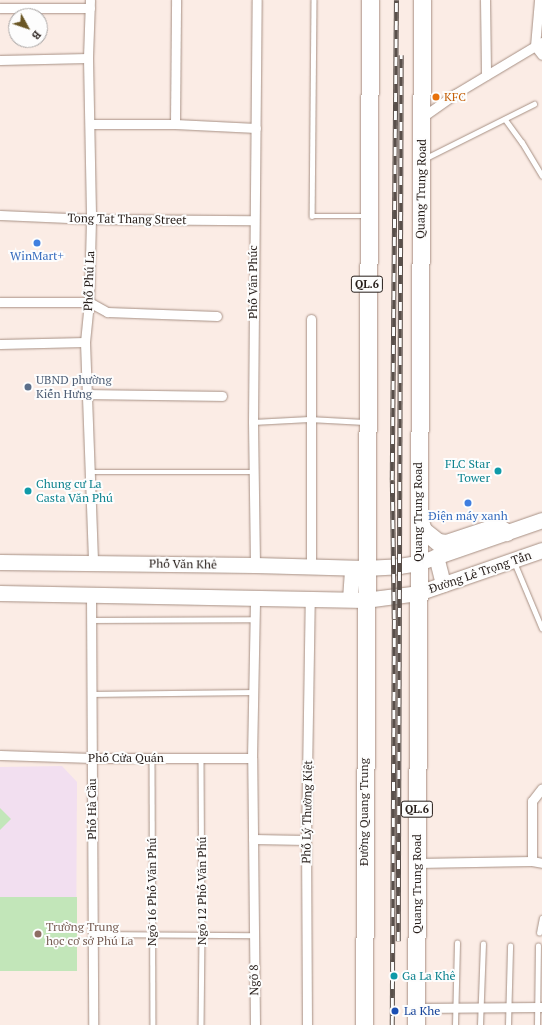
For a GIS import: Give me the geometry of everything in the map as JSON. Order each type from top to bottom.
[{"type":"highway","name":"QL.6","points":[[358,599],[366,422],[370,0]]},
{"type":"highway","name":"Quang Trung Road","points":[[416,1017],[422,0]]},
{"type":"highway","points":[[418,515],[423,530],[438,542],[446,543],[497,526],[506,532]]},
{"type":"highway","name":"Đường Quang Trung","points":[[358,599],[364,1025]]},
{"type":"main road","points":[[418,563],[542,520]]},
{"type":"main road","name":"Đường Lê Trọng Tấn","points":[[358,599],[418,593],[542,550]]},
{"type":"main road","points":[[436,556],[443,584]]},
{"type":"main road","name":"Phố Văn Khê","points":[[0,562],[94,562],[359,568],[418,563]]},
{"type":"main road","points":[[0,593],[358,599]]},
{"type":"street","points":[[175,124],[176,0]]},
{"type":"street","name":"Phố Văn Phúc","points":[[256,565],[253,422],[257,0]]},
{"type":"street","points":[[485,0],[486,75]]},
{"type":"street","points":[[539,0],[539,44],[542,55]]},
{"type":"street","points":[[0,8],[90,4]]},
{"type":"street","name":"Phố Phú La","points":[[90,4],[88,58],[91,219],[89,302],[85,342],[89,472],[94,562]]},
{"type":"street","points":[[421,118],[455,94],[539,44]]},
{"type":"street","points":[[0,60],[88,58]]},
{"type":"street","points":[[90,124],[175,124],[256,128]]},
{"type":"street","name":"Tong Tat Thang Street","points":[[0,215],[91,219],[254,220]]},
{"type":"street","points":[[0,302],[89,302],[107,312],[217,316]]},
{"type":"street","points":[[311,319],[309,419],[311,566]]},
{"type":"street","points":[[0,344],[85,342]]},
{"type":"street","points":[[87,394],[222,396]]},
{"type":"street","name":"Phố Hà Cầu","points":[[91,594],[93,1025]]},
{"type":"street","name":"Ngõ 8","points":[[255,597],[252,758],[255,1025]]},
{"type":"street","name":"Phố Lý Thường Kiệt","points":[[307,1025],[306,840],[310,598]]},
{"type":"street","name":"Phố Cửa Quán","points":[[0,755],[92,758],[252,758]]},
{"type":"street","points":[[532,861],[532,801],[542,788]]},
{"type":"street","points":[[253,839],[306,840]]},
{"type":"street","points":[[417,863],[532,861],[542,863]]},
{"type":"street","points":[[416,1017],[455,1008],[540,1007]]},
{"type":"lane","points":[[314,0],[312,216],[368,216]]},
{"type":"lane","points":[[421,161],[534,104]]},
{"type":"lane","points":[[505,119],[522,142],[542,175]]},
{"type":"lane","points":[[253,422],[309,419],[366,422]]},
{"type":"lane","points":[[89,472],[254,472]]},
{"type":"lane","points":[[514,559],[542,628]]},
{"type":"lane","points":[[91,620],[255,619]]},
{"type":"lane","points":[[92,694],[253,692]]},
{"type":"lane","name":"Ngõ 16 Phố Văn Phú","points":[[152,758],[153,1025]]},
{"type":"lane","name":"Ngõ 12 Phố Văn Phú","points":[[201,758],[201,1025]]},
{"type":"lane","points":[[539,933],[542,918]]},
{"type":"lane","points":[[93,934],[254,935]]},
{"type":"lane","points":[[455,1025],[457,943]]},
{"type":"lane","points":[[480,1025],[483,944]]},
{"type":"lane","points":[[508,1025],[510,946]]},
{"type":"lane","points":[[537,1025],[540,1007],[538,946]]},
{"type":"shaded area","points":[[62,766],[77,782],[76,971],[0,971],[0,767]]},
{"type":"green space","points":[[0,808],[11,819],[0,830]]},
{"type":"green space","name":"Trường Trung học cơ sở Phú La","points":[[0,897],[77,897],[77,971],[0,971]]},
{"type":"railway","points":[[392,1025],[394,619],[392,480],[396,0]]},
{"type":"railway","points":[[398,941],[401,55]]},
{"type":"place","name":"KFC","points":[[436,97]]},
{"type":"place","name":"WinMart+","points":[[37,243]]},
{"type":"place","name":"UBND phường Kiến Hưng","points":[[28,387]]},
{"type":"place","name":"FLC Star Tower","points":[[498,471]]},
{"type":"place","name":"Chung cư La Casta Văn Phú","points":[[28,491]]},
{"type":"place","name":"Điện máy xanh","points":[[468,503]]},
{"type":"place","name":"Trường Trung học cơ sở Phú La","points":[[38,934]]},
{"type":"place","name":"Ga La Khê","points":[[394,976]]},
{"type":"place","name":"La Khe","points":[[395,1011]]}]
